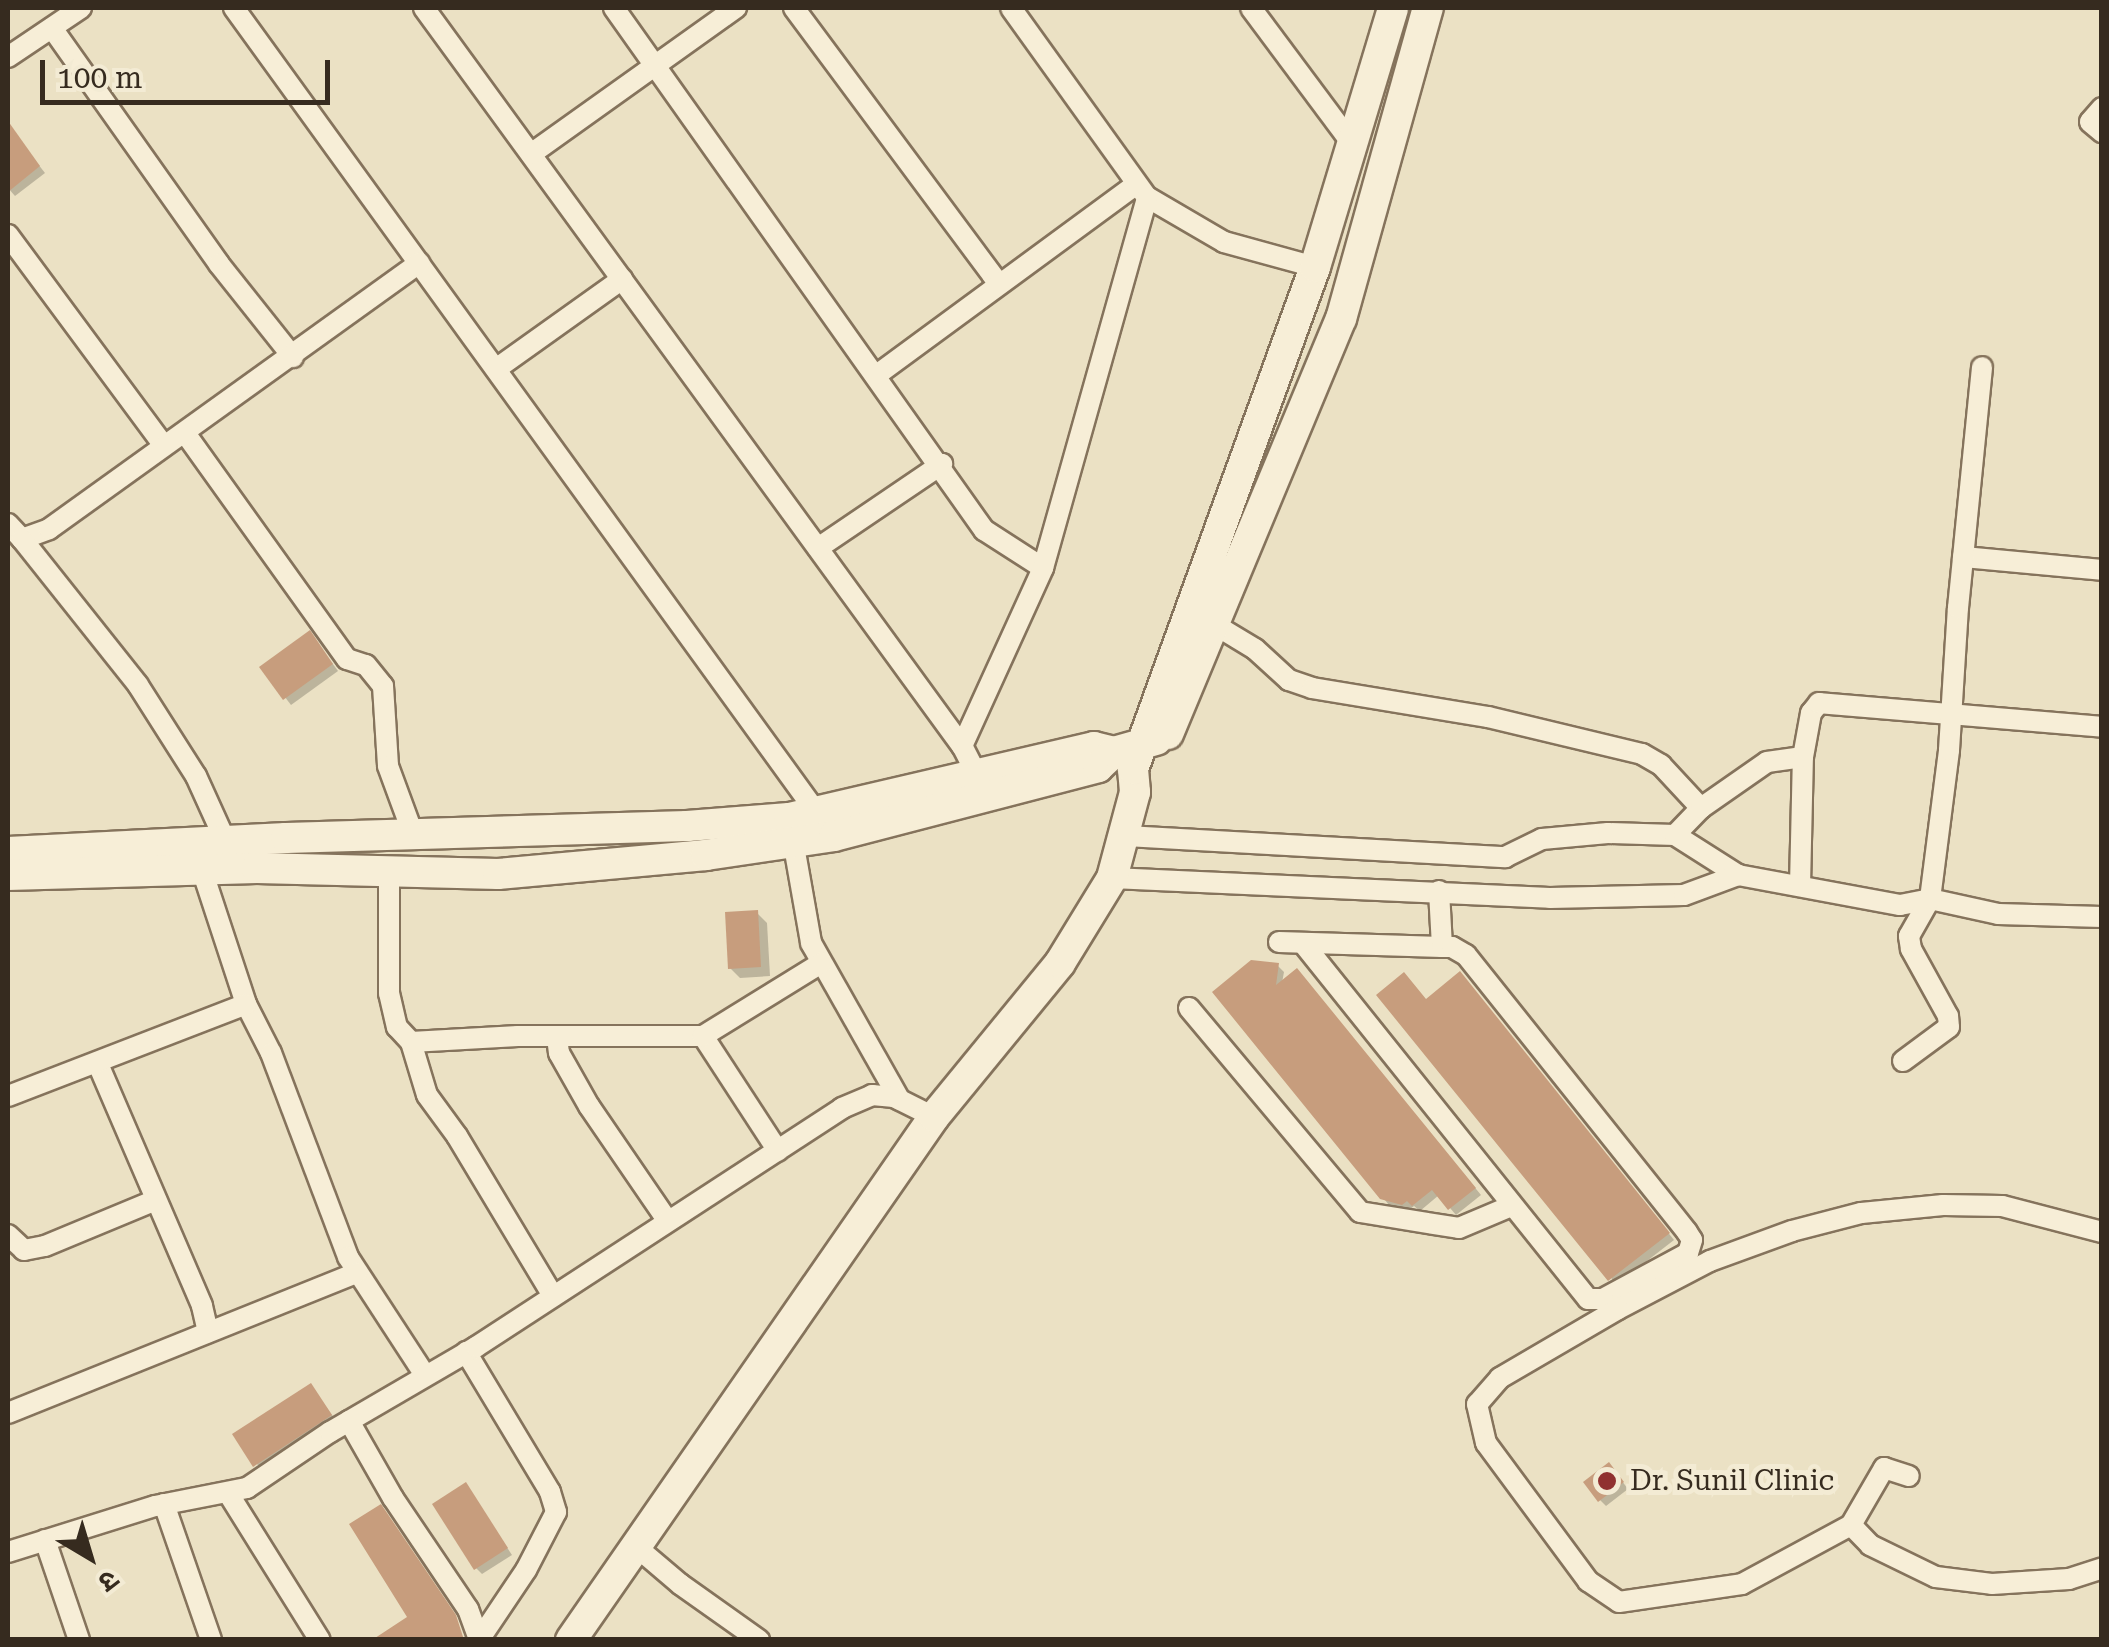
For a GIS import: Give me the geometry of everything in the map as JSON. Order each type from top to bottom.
[{"type":"street","points":[[8,57],[80,8]]},
{"type":"street","points":[[234,8],[496,368],[800,824],[811,942],[900,1100]]},
{"type":"street","points":[[424,8],[962,746],[977,775]]},
{"type":"street","points":[[614,8],[942,464],[984,530],[1042,568]]},
{"type":"street","points":[[530,154],[736,8]]},
{"type":"street","points":[[794,8],[998,283]]},
{"type":"street","points":[[1011,8],[1141,191],[1224,242],[1315,268]]},
{"type":"street","points":[[1251,8],[1351,142]]},
{"type":"street","points":[[571,1640],[934,1117],[1060,964],[1112,878],[1135,792],[1153,775],[1155,740],[1315,268],[1394,8]]},
{"type":"street","points":[[8,852],[225,840],[687,826],[800,824],[834,836],[1098,767],[1114,752],[1155,740],[1212,624],[1341,320],[1428,8]]},
{"type":"street","points":[[52,28],[219,264],[293,356]]},
{"type":"street","points":[[2102,108],[2090,122],[2102,132]]},
{"type":"street","points":[[878,374],[998,283],[1141,191]]},
{"type":"street","points":[[962,746],[1042,568],[1141,191]]},
{"type":"street","points":[[8,236],[164,446]]},
{"type":"street","points":[[14,531],[50,529],[88,504],[419,263]]},
{"type":"street","points":[[496,368],[622,279]]},
{"type":"street","points":[[1903,1061],[1949,1027],[1948,1016],[1908,942],[1912,926],[1930,899],[1982,366]]},
{"type":"street","points":[[185,432],[347,660],[366,666],[383,686],[388,766],[412,834]]},
{"type":"street","points":[[818,548],[942,464]]},
{"type":"street","points":[[14,531],[138,685],[214,808],[225,840]]},
{"type":"street","points":[[1963,558],[2102,570]]},
{"type":"street","points":[[1212,624],[1255,649],[1290,680],[1312,688],[1478,715],[1628,748],[1661,765],[1701,808]]},
{"type":"street","points":[[1800,886],[1803,757],[1811,713],[1819,703],[2102,727]]},
{"type":"street","points":[[8,876],[202,870],[498,874],[706,856],[800,824],[977,775],[1094,746],[1114,752]]},
{"type":"street","points":[[1674,835],[1701,808],[1767,762],[1803,757]]},
{"type":"street","points":[[1126,836],[1504,857],[1542,839],[1608,833],[1674,835],[1738,875],[1900,905],[1930,899],[1998,914],[2102,917]]},
{"type":"street","points":[[1504,857],[1504,894]]},
{"type":"street","points":[[202,870],[246,1004],[271,1053],[334,1224],[357,1273],[424,1375]]},
{"type":"street","points":[[389,872],[389,994],[397,1028],[411,1042],[427,1095],[457,1136],[552,1296]]},
{"type":"street","points":[[1112,878],[1550,898],[1684,895],[1738,875]]},
{"type":"street","points":[[1439,891],[1442,947]]},
{"type":"street","points":[[1279,942],[1442,947],[1466,955],[1687,1232],[1692,1247],[1678,1261],[1596,1302],[1581,1292],[1303,943]]},
{"type":"street","points":[[411,1042],[703,1036],[822,963]]},
{"type":"street","points":[[8,1096],[246,1004]]},
{"type":"street","points":[[1189,1008],[1360,1212],[1459,1228],[1511,1206]]},
{"type":"street","points":[[703,1036],[778,1151]]},
{"type":"street","points":[[557,1037],[559,1053],[588,1106],[668,1220]]},
{"type":"street","points":[[98,1064],[208,1332]]},
{"type":"street","points":[[8,1552],[164,1504],[247,1488],[349,1421],[466,1352],[842,1108],[872,1095],[900,1100],[934,1117]]},
{"type":"street","points":[[8,1235],[16,1256],[156,1200]]},
{"type":"street","points":[[1909,1476],[1884,1468],[1851,1525],[1742,1584],[1619,1602],[1588,1581],[1486,1443],[1477,1404],[1500,1378],[1618,1309],[1710,1261],[1792,1231],[1861,1213],[1943,1205],[2002,1206],[2102,1232]]},
{"type":"street","points":[[8,1412],[357,1273]]},
{"type":"street","points":[[466,1352],[550,1492],[556,1512],[526,1570],[479,1640]]},
{"type":"street","points":[[349,1421],[393,1498],[468,1609],[479,1640]]},
{"type":"street","points":[[228,1492],[320,1640]]},
{"type":"street","points":[[164,1504],[211,1640]]},
{"type":"street","points":[[1851,1525],[1870,1545],[1936,1578],[1992,1584],[2069,1578],[2102,1568]]},
{"type":"street","points":[[45,1540],[78,1640]]},
{"type":"street","points":[[634,1544],[680,1584],[759,1640]]},
{"type":"building","points":[[8,121],[40,166],[8,192]]},
{"type":"building","points":[[310,630],[333,664],[283,700],[259,667]]},
{"type":"building","points":[[758,910],[761,967],[728,969],[725,912]]},
{"type":"building","points":[[1251,960],[1279,963],[1276,985],[1297,968],[1476,1188],[1448,1210],[1432,1190],[1412,1206],[1407,1201],[1402,1205],[1380,1199],[1212,992]]},
{"type":"building","points":[[1460,971],[1670,1233],[1608,1281],[1376,995],[1404,972],[1426,999]]},
{"type":"building","points":[[311,1383],[332,1415],[253,1467],[232,1434]]},
{"type":"building","points":[[1609,1462],[1624,1482],[1598,1502],[1583,1482]]},
{"type":"building","points":[[466,1482],[508,1548],[474,1570],[432,1504]]},
{"type":"building","points":[[381,1504],[456,1615],[464,1640],[372,1640],[407,1617],[349,1524]]},
{"type":"place","name":"Dr. Sunil Clinic","points":[[1607,1481]]}]
